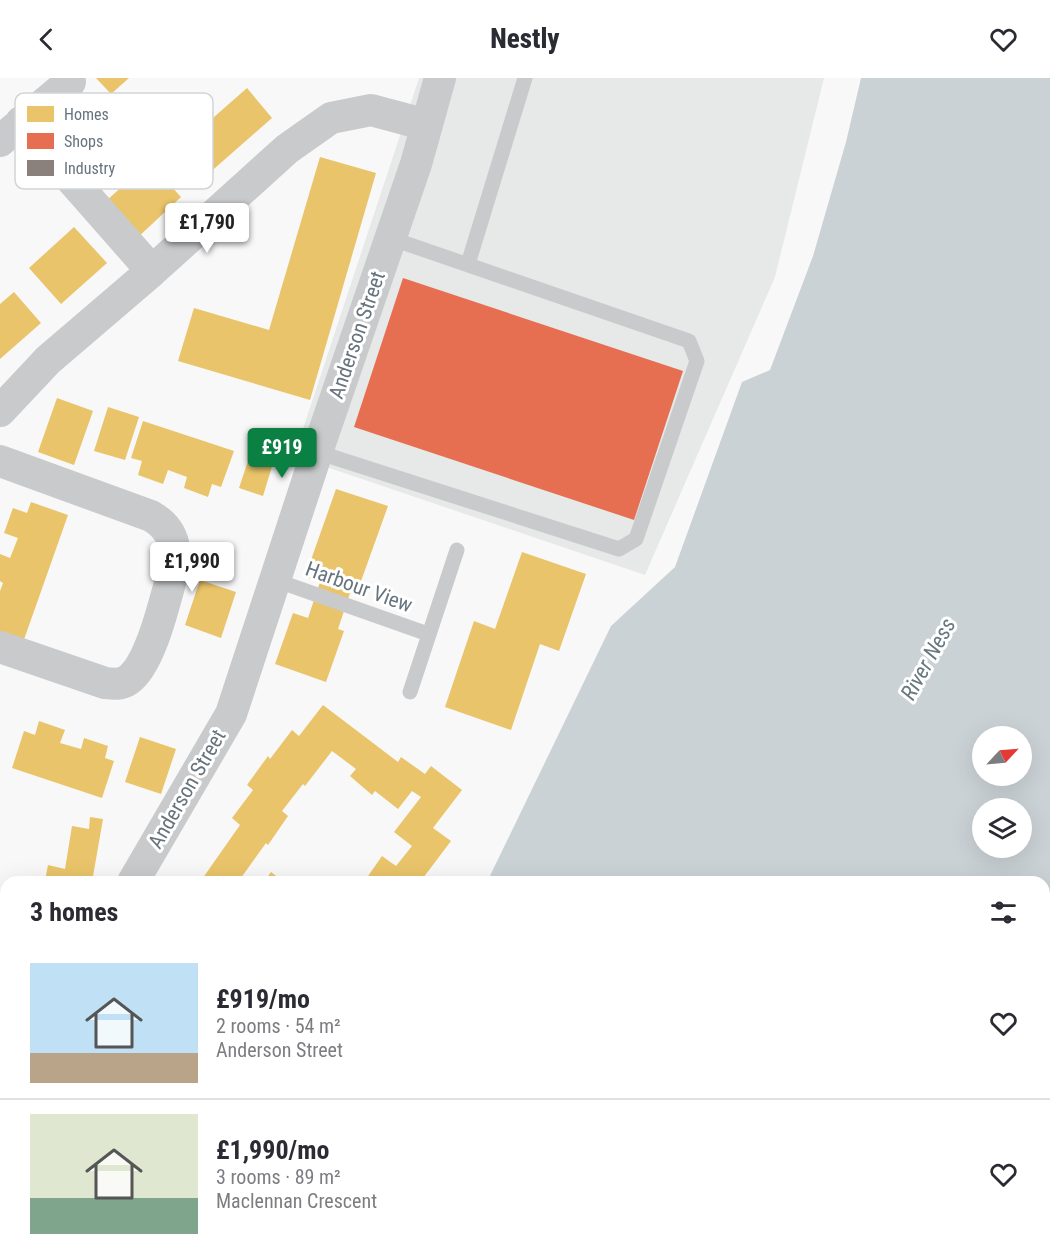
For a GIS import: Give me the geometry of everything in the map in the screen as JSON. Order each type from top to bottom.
[{"type":"street","name":"Anderson Street","points":[[136,876],[231,714],[390,238],[440,78]]},
{"type":"street","points":[[57,93],[70,82]]},
{"type":"street","points":[[0,411],[48,360],[152,271],[287,149],[331,118],[371,110],[427,125]]},
{"type":"street","points":[[69,189],[152,271]]},
{"type":"street","points":[[0,461],[162,522],[171,534],[176,548],[176,564],[148,654],[129,680],[120,684],[105,683],[0,647]]},
{"type":"lane","points":[[468,264],[525,78]]},
{"type":"lane","points":[[317,452],[619,549],[636,539],[697,361],[689,341],[390,238]]},
{"type":"lane","name":"Harbour View","points":[[410,692],[457,550]]},
{"type":"lane","name":"Harbour View","points":[[275,580],[428,634]]},
{"type":"shaded area","points":[[419,78],[824,78],[775,277],[645,575],[294,456]]},
{"type":"water","name":"River Ness","points":[[861,78],[1050,78],[1050,876],[490,876],[611,626],[675,567],[742,382],[770,370],[813,256],[846,142]]},
{"type":"building: Homes","points":[[96,78],[129,78],[112,93]]},
{"type":"building: Homes","points":[[247,88],[272,118],[213,170],[213,118]]},
{"type":"building: Homes","points":[[320,157],[376,173],[310,400],[178,361],[194,308],[269,330]]},
{"type":"building: Homes","points":[[119,189],[174,189],[181,197],[136,239],[104,203]]},
{"type":"building: Homes","points":[[74,227],[107,263],[61,304],[29,268]]},
{"type":"building: Homes","points":[[14,292],[41,323],[0,359],[0,304]]},
{"type":"building: Homes","points":[[57,398],[93,411],[74,465],[38,452]]},
{"type":"building: Homes","points":[[108,407],[139,417],[125,460],[94,451]]},
{"type":"building: Homes","points":[[143,421],[234,451],[221,487],[212,484],[208,497],[184,488],[187,477],[168,470],[163,484],[138,475],[142,461],[131,458]]},
{"type":"building: Homes","points":[[254,443],[277,450],[263,496],[239,488]]},
{"type":"building: Homes","points":[[336,489],[388,506],[356,595],[350,593],[338,629],[344,631],[326,682],[275,664],[293,613],[308,618],[320,582],[305,577]]},
{"type":"building: Homes","points":[[31,502],[68,515],[21,648],[0,640],[0,591],[3,583],[0,581],[0,554],[10,558],[18,538],[4,533],[13,508],[27,513]]},
{"type":"building: Homes","points":[[522,552],[586,574],[559,651],[540,644],[511,730],[445,707],[474,621],[495,629]]},
{"type":"building: Homes","points":[[200,580],[236,592],[221,638],[185,625]]},
{"type":"building: Homes","points":[[323,705],[398,762],[401,757],[425,774],[431,766],[462,790],[433,828],[451,841],[425,876],[368,876],[382,856],[396,866],[412,846],[394,832],[421,797],[412,791],[398,809],[375,791],[372,795],[350,776],[356,769],[332,751],[282,811],[288,816],[242,876],[204,876],[240,825],[232,818],[253,790],[247,785],[268,756],[270,759],[292,730],[299,736]]},
{"type":"building: Homes","points":[[39,721],[65,730],[60,743],[81,749],[84,738],[108,746],[105,758],[114,761],[102,798],[12,768],[24,731],[35,735]]},
{"type":"building: Homes","points":[[140,737],[176,749],[161,794],[125,782]]},
{"type":"building: Homes","points":[[90,817],[103,819],[93,876],[46,876],[48,865],[65,869],[72,826],[89,829]]},
{"type":"building: Shops","points":[[403,278],[683,371],[634,520],[354,427]]}]
